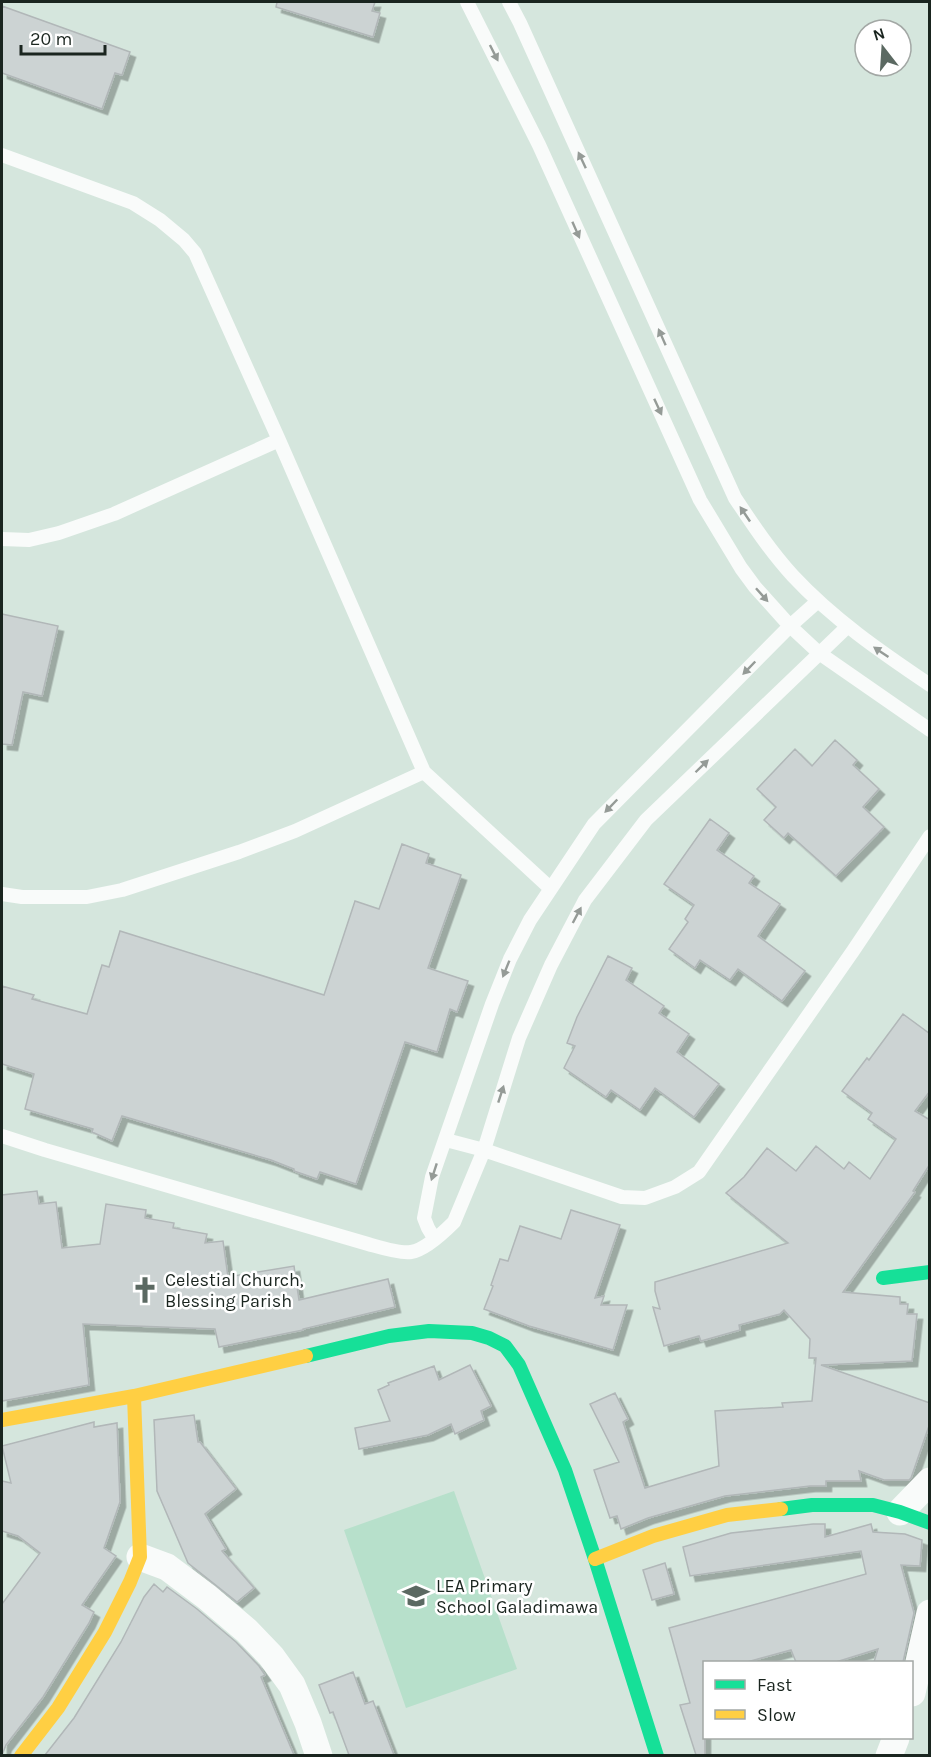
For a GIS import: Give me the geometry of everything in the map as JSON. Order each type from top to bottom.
[{"type":"street","points":[[883,1278],[930,1272]]},
{"type":"street","points":[[2,1420],[134,1396],[389,1336],[429,1331],[472,1333],[505,1346],[519,1365],[565,1470],[657,1755]]},
{"type":"street","points":[[21,1755],[58,1708],[105,1632],[140,1557],[134,1396]]},
{"type":"street","points":[[900,1512],[930,1481]]},
{"type":"street","points":[[595,1558],[653,1536],[727,1515],[812,1505],[873,1505],[930,1523]]},
{"type":"street","points":[[140,1557],[167,1567],[199,1591],[247,1631],[271,1656],[292,1684],[319,1755]]},
{"type":"street","points":[[913,1689],[930,1613]]},
{"type":"street","points":[[889,1755],[895,1739]]},
{"type":"lane","points":[[467,2],[538,145],[700,500],[741,568],[790,626],[819,653],[930,730]]},
{"type":"lane","points":[[509,2],[735,498],[765,542],[793,576],[818,601],[874,648],[930,685]]},
{"type":"lane","points":[[2,155],[133,203],[160,220],[184,240],[195,254],[424,772],[549,888]]},
{"type":"lane","points":[[2,539],[29,540],[104,518],[279,440]]},
{"type":"lane","points":[[434,1238],[424,1218],[432,1177],[510,959],[549,888],[594,824],[790,626],[818,601]]},
{"type":"lane","points":[[2,1136],[386,1248],[408,1253],[419,1250],[454,1222],[484,1150],[519,1038],[551,965],[585,900],[646,820],[847,627]]},
{"type":"lane","points":[[2,894],[22,897],[87,897],[122,890],[295,831],[424,772]]},
{"type":"lane","points":[[446,1140],[484,1150],[622,1197],[645,1198],[658,1195],[699,1172],[854,951],[930,836]]},
{"type":"green space","points":[[454,1491],[517,1669],[406,1708],[344,1530]]},
{"type":"building","points":[[277,2],[375,2],[372,11],[380,13],[373,37],[276,7]]},
{"type":"building","points":[[2,6],[130,52],[122,75],[115,73],[102,109],[2,73]]},
{"type":"building","points":[[2,614],[58,626],[42,696],[23,692],[12,745],[2,744]]},
{"type":"building","points":[[835,740],[857,760],[853,765],[879,789],[863,807],[884,827],[836,876],[788,833],[784,838],[764,820],[776,807],[757,789],[795,749],[812,766]]},
{"type":"building","points":[[710,819],[729,833],[717,850],[754,876],[749,883],[780,904],[758,936],[805,971],[782,1001],[738,969],[730,980],[700,960],[695,968],[669,949],[688,922],[685,919],[694,905],[664,884]]},
{"type":"building","points":[[402,844],[429,854],[426,863],[461,875],[428,968],[468,981],[457,1012],[450,1009],[437,1052],[405,1042],[356,1184],[320,1172],[317,1179],[271,1160],[122,1116],[112,1141],[92,1132],[93,1129],[25,1109],[34,1074],[2,1064],[2,986],[34,995],[32,999],[87,1014],[102,965],[109,967],[120,931],[324,995],[355,901],[379,909]]},
{"type":"building","points":[[608,956],[632,968],[626,980],[664,1006],[659,1013],[689,1034],[677,1052],[719,1084],[694,1117],[655,1088],[640,1110],[611,1090],[606,1097],[564,1068],[575,1046],[567,1043],[577,1017]]},
{"type":"building","points":[[903,1014],[930,1034],[930,1091],[915,1111],[930,1120],[930,1164],[913,1191],[915,1192],[843,1292],[900,1297],[900,1304],[908,1304],[907,1314],[917,1314],[912,1361],[821,1365],[930,1403],[930,1423],[911,1478],[909,1480],[884,1480],[859,1471],[861,1481],[826,1481],[826,1486],[725,1496],[648,1518],[621,1529],[617,1516],[610,1518],[594,1470],[619,1462],[590,1404],[615,1393],[628,1419],[623,1422],[645,1488],[719,1466],[715,1411],[783,1407],[782,1403],[812,1401],[816,1358],[809,1358],[810,1339],[784,1310],[780,1314],[739,1325],[740,1330],[701,1341],[699,1336],[664,1346],[653,1307],[660,1309],[655,1282],[788,1243],[726,1193],[744,1177],[767,1148],[796,1171],[816,1146],[844,1169],[849,1162],[870,1179],[896,1139],[868,1119],[872,1113],[842,1091],[867,1058],[869,1060]]},
{"type":"building","points":[[37,1191],[39,1204],[56,1202],[62,1248],[100,1244],[106,1204],[146,1210],[145,1218],[174,1223],[173,1228],[207,1234],[205,1243],[223,1241],[228,1277],[294,1266],[299,1300],[388,1279],[395,1307],[303,1330],[219,1347],[215,1329],[83,1324],[89,1385],[2,1401],[2,1195]]},
{"type":"building","points":[[571,1210],[620,1225],[595,1298],[604,1296],[601,1305],[627,1305],[613,1350],[529,1326],[484,1309],[500,1259],[508,1261],[520,1226],[561,1239]]},
{"type":"building","points":[[470,1365],[491,1406],[481,1411],[484,1420],[455,1434],[451,1424],[428,1435],[359,1449],[355,1428],[390,1421],[378,1390],[389,1385],[388,1383],[434,1366],[439,1380]]},
{"type":"building","points":[[194,1415],[198,1442],[236,1489],[205,1514],[226,1549],[222,1551],[254,1588],[237,1602],[188,1563],[157,1491],[154,1420]]},
{"type":"building","points":[[94,1422],[94,1427],[117,1423],[120,1502],[104,1548],[116,1556],[82,1605],[94,1612],[89,1623],[43,1697],[6,1745],[2,1755],[2,1604],[40,1553],[18,1536],[2,1531],[2,1481],[11,1483],[2,1446]]},
{"type":"building","points":[[825,1524],[825,1537],[871,1524],[873,1532],[905,1534],[922,1540],[920,1566],[901,1565],[914,1613],[903,1661],[874,1661],[878,1649],[839,1661],[796,1661],[791,1650],[751,1661],[703,1661],[705,1755],[696,1755],[680,1705],[690,1703],[669,1628],[866,1574],[861,1551],[690,1576],[683,1547],[731,1533]]},
{"type":"building","points":[[665,1563],[674,1594],[652,1600],[643,1570]]},
{"type":"building","points":[[154,1584],[163,1592],[167,1587],[197,1609],[236,1642],[259,1666],[265,1675],[261,1677],[294,1755],[45,1755],[74,1718],[121,1642],[144,1597]]},
{"type":"building","points":[[353,1672],[365,1704],[373,1701],[394,1755],[349,1755],[333,1712],[330,1713],[319,1685]]},
{"type":"traffic: fast","points":[[883,1278],[930,1272]]},
{"type":"traffic: fast","points":[[306,1356],[389,1336],[429,1331],[472,1333],[505,1346],[519,1365],[565,1470],[657,1756]]},
{"type":"traffic: fast","points":[[781,1509],[812,1505],[873,1505],[930,1523]]},
{"type":"traffic: slow","points":[[2,1420],[134,1396],[306,1356]]},
{"type":"traffic: slow","points":[[21,1756],[58,1708],[105,1632],[140,1557],[134,1396]]},
{"type":"traffic: slow","points":[[595,1559],[653,1536],[727,1515],[781,1509]]},
{"type":"place","name":"Celestial Church, Blessing Parish","points":[[145,1290]]},
{"type":"place","name":"LEA Primary School Galadimawa","points":[[416,1596]]}]
